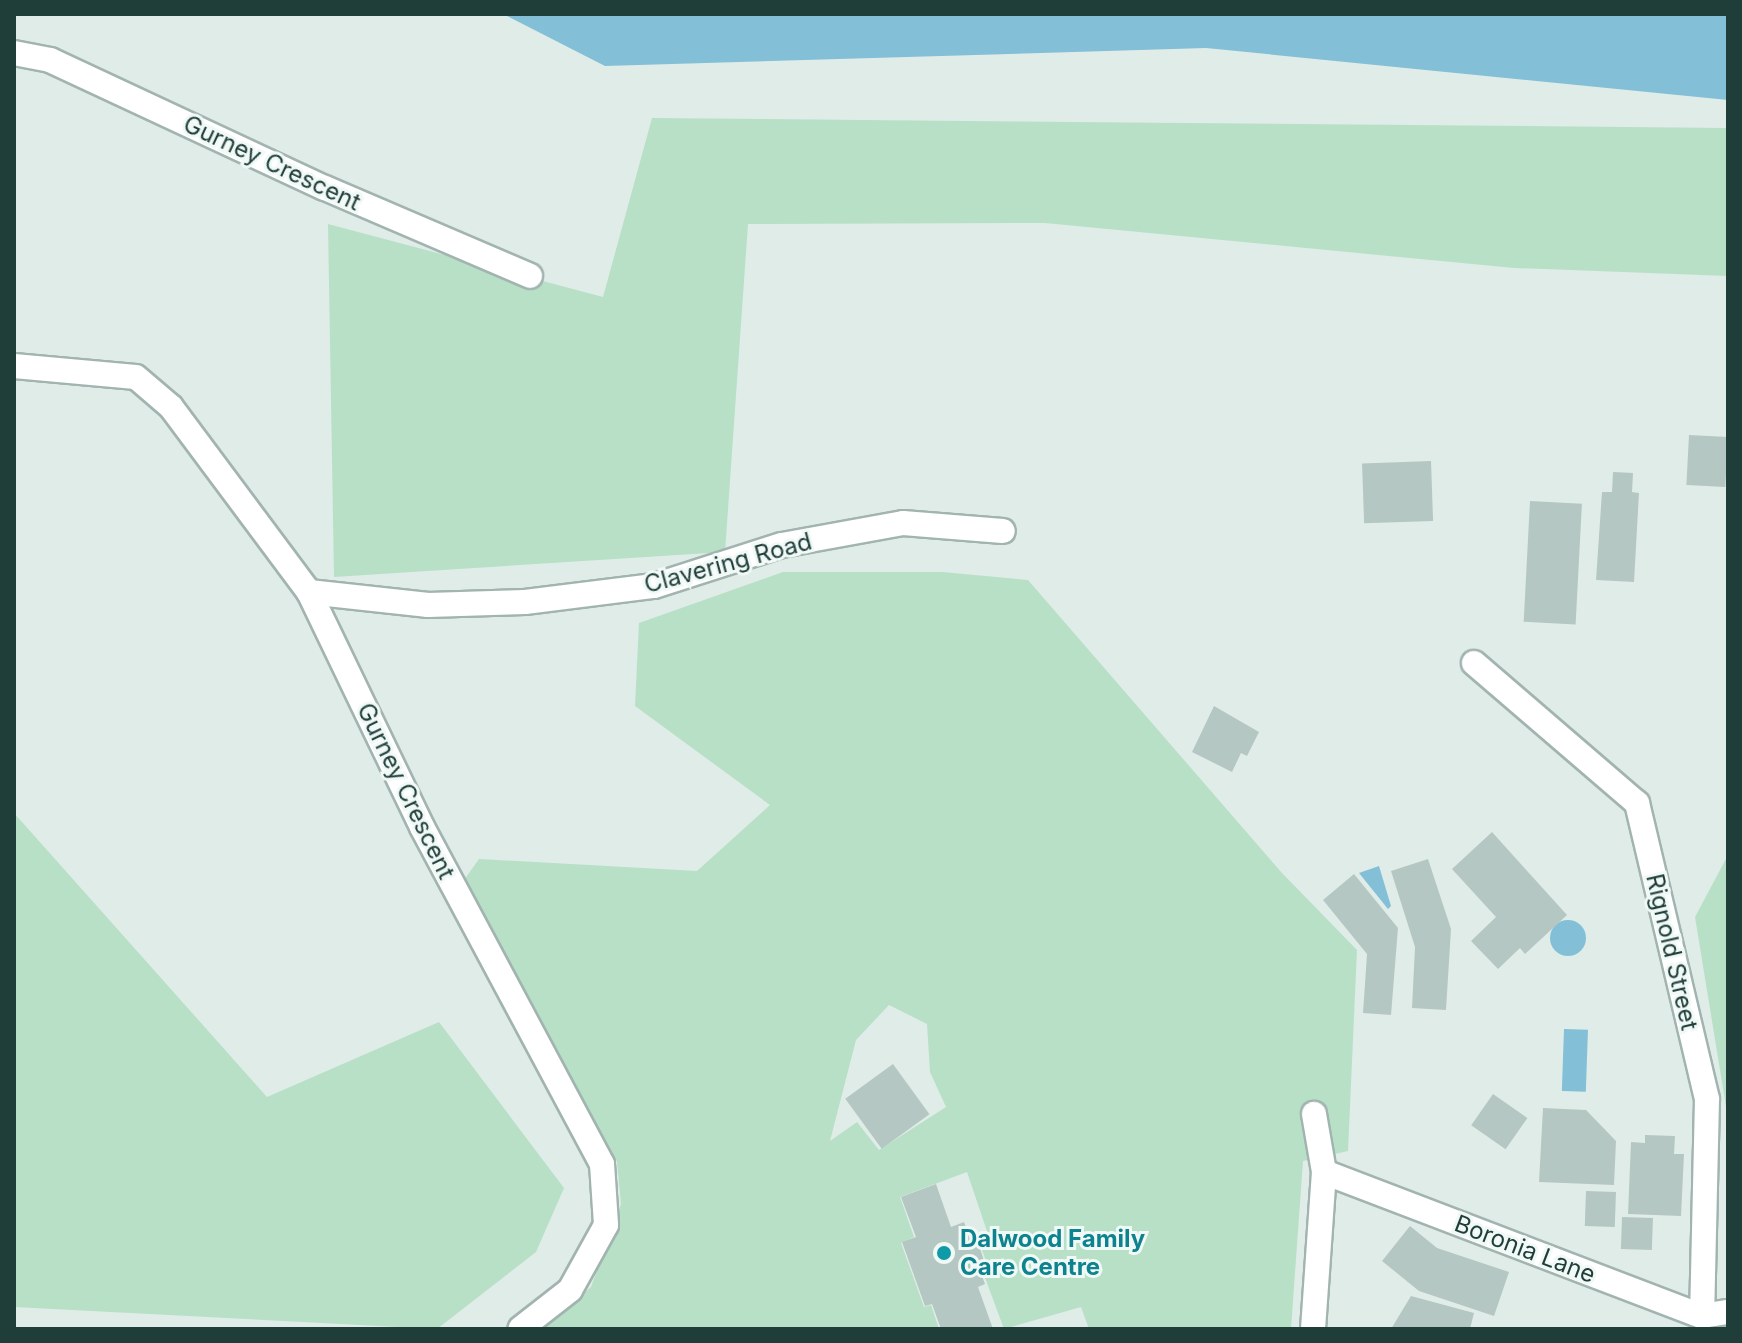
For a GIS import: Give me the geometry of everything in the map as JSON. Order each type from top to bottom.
[{"type":"street","name":"Gurney Crescent","points":[[14,53],[50,60],[325,188],[530,276]]},
{"type":"street","name":"Gurney Crescent","points":[[14,366],[136,377],[171,407],[309,592],[422,827],[602,1164],[606,1225],[570,1290],[520,1329]]},
{"type":"street","name":"Clavering Road","points":[[309,592],[428,605],[525,602],[654,586],[782,545],[903,523],[1003,531]]},
{"type":"street","name":"Rignold Street","points":[[1474,663],[1637,803],[1707,1099],[1702,1316]]},
{"type":"street","points":[[1313,1329],[1324,1172],[1314,1114]]},
{"type":"street","name":"Boronia Lane","points":[[1324,1172],[1702,1316],[1728,1312]]},
{"type":"green space","points":[[652,118],[1728,128],[1728,276],[1514,268],[1045,223],[748,224],[725,552],[334,577],[328,224],[603,297]]},
{"type":"green space","points":[[783,572],[942,572],[1028,580],[1282,873],[1357,950],[1348,1151],[1303,1161],[1291,1329],[1089,1329],[1081,1307],[1004,1329],[980,1264],[986,1261],[981,1247],[991,1243],[967,1172],[900,1197],[914,1237],[901,1243],[924,1307],[931,1305],[939,1329],[541,1329],[591,1287],[621,1204],[617,1162],[464,880],[479,859],[697,871],[770,805],[635,706],[639,623]],"holes":[[[889,1005],[927,1024],[930,1072],[946,1107],[879,1150],[857,1122],[830,1141],[856,1040]]]},
{"type":"green space","points":[[14,813],[267,1097],[439,1022],[564,1188],[536,1252],[437,1329],[14,1307]]},
{"type":"green space","points":[[1728,855],[1728,1119],[1695,917]]},
{"type":"water","points":[[503,14],[1728,14],[1728,100],[1206,48],[605,66]]},
{"type":"water","points":[[1379,866],[1391,906],[1388,909],[1359,873]]},
{"type":"water","points":[[1568,920],[1580,926],[1586,938],[1580,950],[1568,956],[1556,950],[1550,938],[1556,926]]},
{"type":"water","points":[[1564,1029],[1588,1030],[1586,1092],[1562,1091]]},
{"type":"building","points":[[1689,435],[1728,437],[1725,487],[1686,485]]},
{"type":"building","points":[[1431,461],[1433,521],[1364,523],[1362,463]]},
{"type":"building","points":[[1613,472],[1633,473],[1632,492],[1639,493],[1634,582],[1596,580],[1602,492],[1612,492]]},
{"type":"building","points":[[1530,501],[1582,504],[1576,625],[1524,622]]},
{"type":"building","points":[[1214,706],[1259,732],[1247,756],[1241,753],[1232,772],[1192,752]]},
{"type":"building","points":[[1492,832],[1567,915],[1525,954],[1520,948],[1498,969],[1471,941],[1496,917],[1452,869]]},
{"type":"building","points":[[1428,859],[1451,929],[1446,1010],[1412,1008],[1415,947],[1391,871]]},
{"type":"building","points":[[1354,874],[1398,928],[1391,1015],[1363,1013],[1367,954],[1323,900]]},
{"type":"building","points":[[893,1064],[929,1114],[882,1149],[845,1099]]},
{"type":"building","points":[[1493,1094],[1527,1118],[1506,1149],[1471,1125]]},
{"type":"building","points":[[1543,1108],[1586,1110],[1616,1141],[1614,1185],[1539,1182]]},
{"type":"building","points":[[1645,1135],[1675,1136],[1674,1154],[1684,1154],[1681,1216],[1628,1214],[1631,1142],[1645,1143]]},
{"type":"building","name":"Dalwood Family Care Centre","points":[[936,1184],[951,1227],[964,1222],[972,1245],[978,1242],[984,1261],[977,1263],[985,1284],[978,1287],[993,1329],[941,1329],[932,1304],[925,1306],[902,1242],[916,1237],[901,1197]]},
{"type":"building","points":[[1586,1191],[1616,1192],[1615,1227],[1585,1226]]},
{"type":"building","points":[[1622,1217],[1653,1218],[1652,1250],[1621,1249]]},
{"type":"building","points":[[1410,1226],[1437,1248],[1509,1272],[1494,1316],[1419,1291],[1382,1261]]},
{"type":"building","points":[[1411,1296],[1474,1313],[1470,1329],[1391,1329]]},
{"type":"place","name":"Dalwood Family Care Centre","points":[[944,1253]]}]
